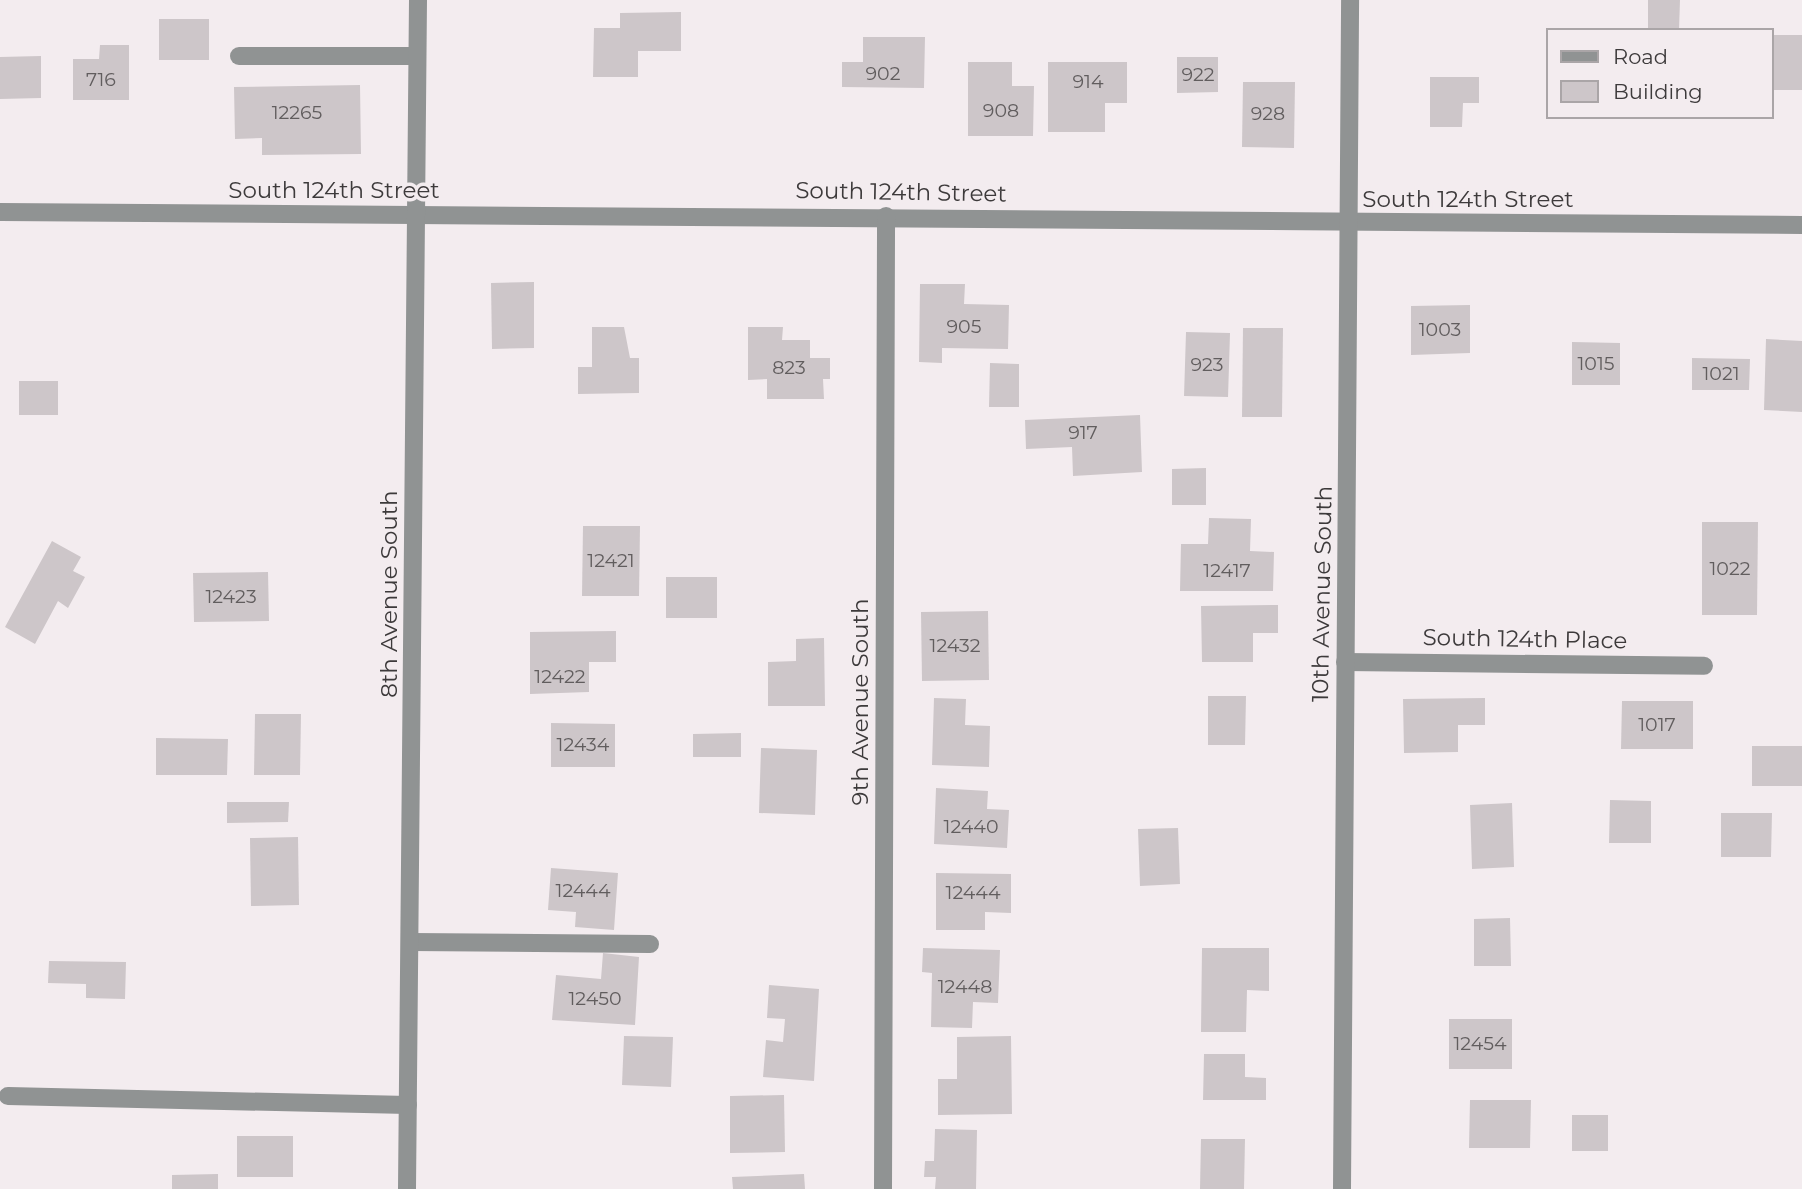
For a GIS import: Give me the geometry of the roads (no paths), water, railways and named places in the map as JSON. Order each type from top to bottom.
[{"type":"street","name":"8th Avenue South","points":[[408,1189],[418,0]]},
{"type":"street","name":"10th Avenue South","points":[[1342,1189],[1350,0]]},
{"type":"street","points":[[239,57],[417,57]]},
{"type":"street","name":"South 124th Street","points":[[0,212],[415,216],[886,216],[1350,224],[1802,225]]},
{"type":"street","name":"9th Avenue South","points":[[883,1189],[886,216]]},
{"type":"street","name":"South 124th Place","points":[[1345,662],[1704,666]]},
{"type":"street","points":[[411,942],[650,944]]},
{"type":"street","points":[[8,1096],[408,1105]]}]
